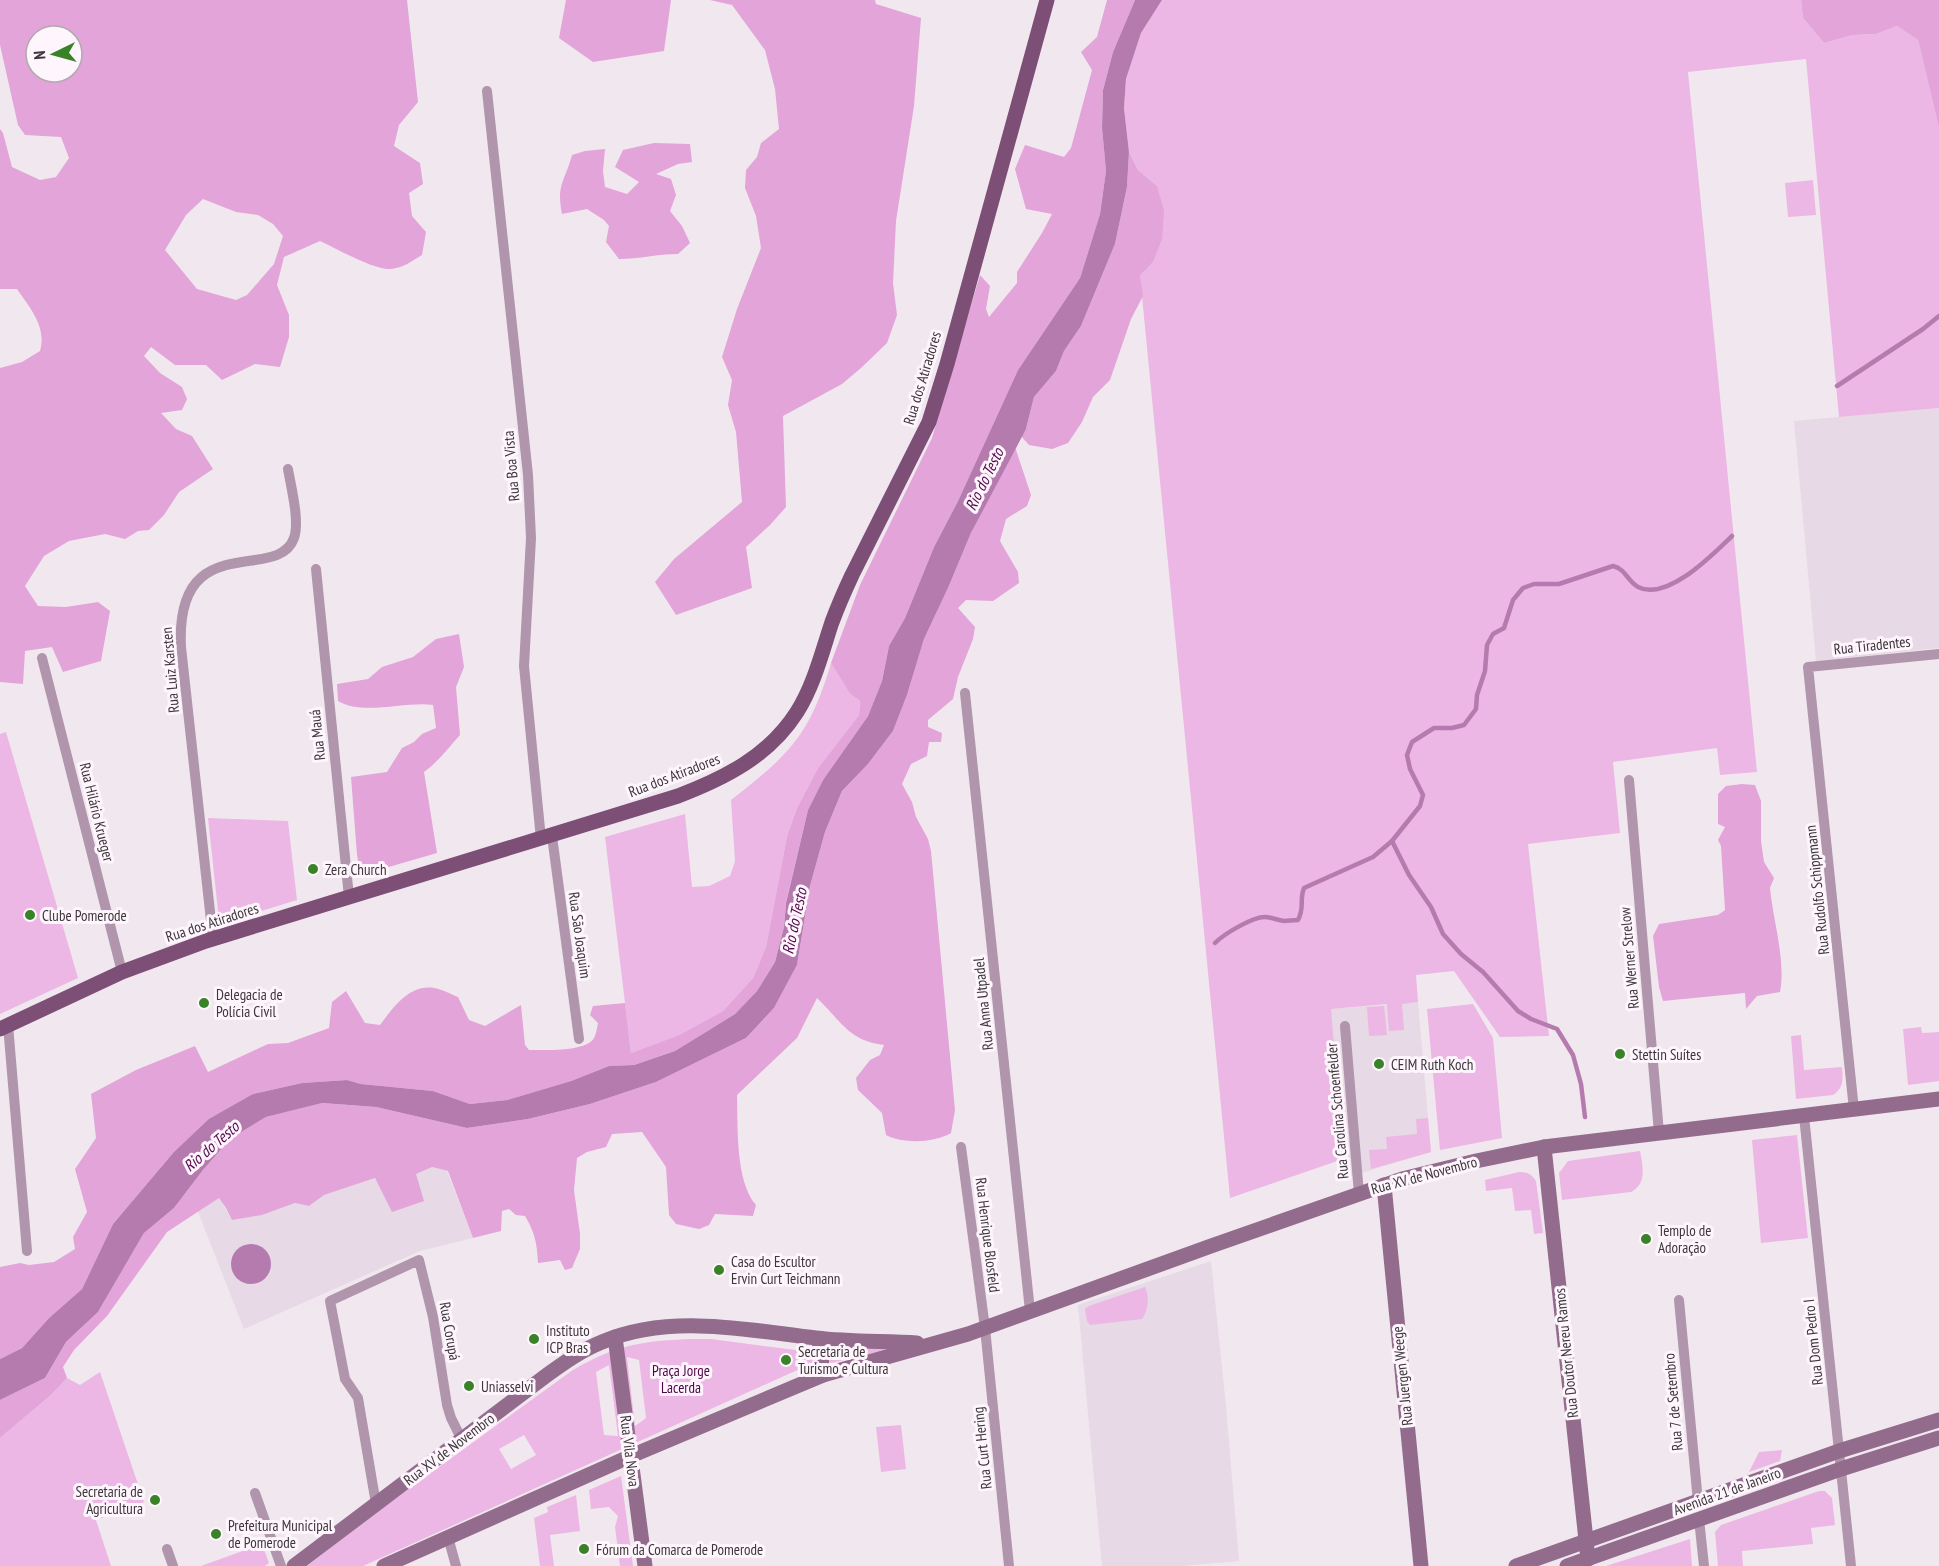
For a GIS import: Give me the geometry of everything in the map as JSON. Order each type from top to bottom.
[{"type":"main road","name":"Rua dos Atiradores","points":[[4,1027],[122,972],[213,939],[678,796],[712,783],[737,770],[770,745],[787,727],[798,710],[817,668],[848,583],[929,422],[1047,0]]},
{"type":"main road","name":"Rua XV de Novembro","points":[[384,1566],[413,1560],[448,1537],[823,1375],[985,1328],[1384,1185],[1476,1161],[1544,1147],[1939,1099]]},
{"type":"main road","name":"Rua Doutor Nereu Ramos","points":[[1544,1147],[1588,1558]]},
{"type":"main road","name":"Rua Juergen Weege","points":[[1384,1185],[1421,1566]]},
{"type":"main road","name":"Rua XV de Novembro","points":[[294,1566],[565,1362],[588,1348],[615,1337],[669,1327],[713,1326],[819,1339],[931,1344]]},
{"type":"main road","name":"Rua Vila Nova","points":[[615,1337],[645,1566]]},
{"type":"main road","points":[[819,1339],[823,1375]]},
{"type":"main road","name":"Avenida 21 de Janeiro","points":[[1516,1566],[1839,1451],[1939,1420]]},
{"type":"main road","name":"Avenida 21 de Janeiro","points":[[1567,1566],[1841,1469],[1939,1438]]},
{"type":"main road","points":[[1698,1502],[1699,1519]]},
{"type":"street","name":"Rua Boa Vista","points":[[487,91],[529,485],[531,537],[524,666],[546,837]]},
{"type":"street","name":"Rua Luiz Karsten","points":[[213,939],[181,647],[181,614],[192,587],[201,578],[227,564],[271,556],[288,548],[294,538],[295,526],[288,469]]},
{"type":"street","name":"Rua Mauá","points":[[316,569],[349,897]]},
{"type":"street","name":"Rua Tiradentes","points":[[1808,667],[1939,654]]},
{"type":"street","name":"Rua Hilário Krueger","points":[[42,658],[122,972]]},
{"type":"street","name":"Rua Rudolfo Schippmann","points":[[1808,667],[1854,1110]]},
{"type":"street","name":"Rua Anna Utpadel","points":[[965,693],[1030,1311]]},
{"type":"street","name":"Rua Werner Strelow","points":[[1629,780],[1659,1133]]},
{"type":"street","name":"Rua São Joaquim","points":[[546,837],[579,1039]]},
{"type":"street","name":"Rua Carolina Schoenfelder","points":[[1344,1026],[1359,1194]]},
{"type":"street","points":[[4,1027],[27,1251]]},
{"type":"street","name":"Rua Dom Pedro I","points":[[1804,1116],[1851,1566]]},
{"type":"street","name":"Rua Henrique Blosfeld","points":[[961,1147],[985,1328]]},
{"type":"street","name":"Rua Corupá","points":[[376,1504],[358,1398],[345,1379],[330,1301],[419,1260],[433,1317],[447,1405],[462,1440]]},
{"type":"street","name":"Rua 7 de Setembro","points":[[1678,1300],[1698,1502]]},
{"type":"street","name":"Rua Curt Hering","points":[[985,1328],[1009,1566]]},
{"type":"street","points":[[255,1493],[281,1566]]},
{"type":"street","points":[[1699,1519],[1704,1566]]},
{"type":"street","points":[[448,1537],[456,1566]]},
{"type":"street","points":[[167,1549],[173,1566]]},
{"type":"shaded area","points":[[0,0],[407,0],[418,102],[399,125],[394,146],[420,163],[423,184],[409,193],[412,216],[426,232],[422,255],[407,264],[384,269],[320,241],[284,257],[277,285],[289,315],[289,337],[280,367],[255,364],[222,380],[206,365],[175,365],[151,347],[144,356],[160,373],[182,387],[187,399],[182,410],[161,413],[176,429],[192,436],[213,469],[179,492],[164,515],[149,530],[138,531],[125,539],[105,534],[69,541],[44,556],[25,586],[38,606],[66,607],[98,602],[110,611],[101,661],[63,672],[52,647],[25,651],[23,684],[0,682],[0,368],[22,362],[40,351],[42,342],[36,318],[17,289],[0,289],[0,129],[12,167],[40,180],[56,177],[69,158],[61,137],[25,135],[18,125],[0,45]],"holes":[[[203,199],[236,212],[258,215],[273,224],[283,236],[274,264],[247,295],[236,300],[197,289],[165,250],[186,215]]]},
{"type":"shaded area","points":[[566,0],[671,0],[664,51],[593,62],[559,38]]},
{"type":"shaded area","points":[[710,0],[875,0],[876,4],[921,18],[914,106],[896,221],[893,283],[897,315],[887,343],[842,384],[783,416],[786,507],[746,547],[752,588],[676,615],[655,582],[674,559],[742,502],[736,432],[728,405],[732,380],[722,357],[737,309],[761,248],[756,216],[745,188],[746,170],[757,157],[761,143],[779,129],[775,89],[765,50],[732,5]]},
{"type":"shaded area","points":[[1107,0],[1135,0],[1113,52],[1103,90],[1102,128],[1106,171],[1100,214],[1080,278],[1018,370],[958,501],[934,547],[905,618],[889,646],[882,681],[868,716],[823,780],[808,810],[786,902],[784,927],[775,962],[757,991],[735,1014],[675,1051],[634,1065],[609,1066],[571,1081],[507,1100],[470,1104],[433,1091],[361,1084],[347,1080],[302,1083],[253,1094],[173,1153],[113,1224],[82,1289],[49,1318],[22,1348],[0,1359],[0,1267],[20,1263],[29,1265],[54,1262],[75,1249],[73,1237],[87,1212],[75,1169],[96,1138],[91,1094],[136,1070],[195,1046],[208,1072],[268,1044],[288,1043],[329,1028],[332,1002],[346,991],[365,1023],[380,1025],[390,1011],[409,993],[425,988],[437,989],[458,997],[469,1020],[485,1026],[521,1005],[525,1045],[529,1050],[574,1048],[590,1043],[595,1036],[598,1023],[590,1015],[593,1006],[625,1003],[631,1053],[679,1035],[723,1011],[753,978],[766,947],[787,836],[797,808],[818,768],[859,715],[860,701],[850,694],[831,663],[860,585],[932,438],[980,275],[990,286],[986,309],[989,317],[1017,283],[1017,272],[1052,214],[1026,209],[1015,169],[1025,145],[1064,157],[1071,148],[1092,70],[1081,52],[1097,37]]},
{"type":"shaded area","points":[[1801,0],[1939,0],[1939,128],[1918,40],[1897,26],[1876,34],[1853,35],[1824,43],[1803,18]]},
{"type":"shaded area","points":[[654,143],[690,144],[692,162],[678,164],[656,174],[671,179],[676,195],[670,211],[682,226],[690,243],[678,254],[619,259],[606,242],[609,226],[604,220],[587,209],[562,214],[560,196],[562,183],[572,155],[605,149],[603,171],[605,187],[627,194],[639,182],[615,167],[623,150]]},
{"type":"shaded area","points":[[1129,152],[1138,170],[1157,186],[1164,211],[1162,239],[1153,262],[1140,276],[1143,296],[1131,319],[1110,380],[1093,397],[1082,422],[1068,443],[1052,449],[1029,445],[1021,436],[1026,429],[1034,397],[1056,371],[1064,351],[1081,326],[1115,244],[1127,187]]},
{"type":"shaded area","points":[[1939,408],[1939,648],[1816,661],[1794,421]]},
{"type":"shaded area","points":[[1015,447],[1031,495],[1027,506],[1006,519],[1000,541],[1018,572],[1019,583],[993,601],[966,600],[958,608],[975,627],[953,699],[928,720],[928,727],[942,733],[941,742],[929,742],[927,756],[911,764],[902,784],[912,802],[931,851],[955,1110],[951,1133],[936,1139],[918,1141],[901,1140],[886,1135],[882,1113],[858,1090],[856,1078],[870,1060],[880,1055],[884,1045],[862,1039],[846,1029],[817,998],[797,1038],[737,1095],[739,1153],[744,1182],[756,1205],[753,1216],[715,1214],[709,1225],[699,1229],[676,1224],[669,1215],[666,1167],[642,1132],[612,1134],[606,1147],[587,1152],[577,1158],[574,1190],[580,1249],[572,1268],[565,1270],[560,1260],[538,1263],[535,1238],[525,1216],[516,1215],[509,1209],[502,1211],[501,1231],[473,1238],[448,1171],[432,1167],[416,1174],[424,1201],[392,1212],[375,1178],[324,1195],[309,1206],[295,1203],[262,1215],[232,1220],[219,1198],[167,1232],[107,1316],[74,1350],[63,1367],[67,1378],[51,1395],[0,1438],[0,1400],[45,1378],[66,1342],[98,1312],[144,1233],[174,1208],[230,1139],[266,1117],[321,1103],[376,1107],[467,1128],[528,1119],[590,1104],[656,1082],[746,1038],[774,1008],[797,965],[810,886],[825,832],[842,791],[868,764],[893,731],[924,639],[971,533]]},
{"type":"shaded area","points":[[459,634],[464,667],[456,687],[460,735],[424,772],[437,853],[361,875],[357,855],[351,777],[387,772],[402,748],[414,742],[422,734],[436,728],[433,705],[372,708],[348,705],[338,701],[337,684],[368,679],[382,667],[413,657],[436,639]]},
{"type":"shaded area","points":[[1755,785],[1761,801],[1761,841],[1764,862],[1774,878],[1770,888],[1780,954],[1780,992],[1757,996],[1746,1009],[1745,993],[1663,1001],[1659,987],[1653,936],[1659,924],[1718,915],[1725,910],[1721,846],[1718,840],[1725,827],[1718,824],[1718,794],[1726,786]]},
{"type":"shaded area","name":"CEIM Ruth Koch","points":[[1418,1002],[1431,1152],[1345,1178],[1330,1009]]},
{"type":"shaded area","points":[[432,1167],[447,1171],[473,1238],[420,1251],[244,1329],[198,1212],[219,1197],[232,1220],[262,1215],[295,1203],[309,1206],[324,1195],[375,1178],[392,1211],[416,1174]]},
{"type":"shaded area","points":[[1211,1261],[1239,1561],[1182,1566],[1102,1566],[1078,1305]]},
{"type":"green space","points":[[1162,0],[1801,0],[1803,18],[1824,43],[1853,35],[1876,34],[1897,26],[1918,40],[1939,128],[1939,408],[1839,417],[1806,59],[1688,72],[1757,772],[1720,775],[1717,748],[1613,762],[1620,833],[1528,844],[1549,1036],[1500,1037],[1454,971],[1416,975],[1418,1002],[1402,1004],[1404,1030],[1389,1031],[1387,1004],[1331,1009],[1343,1159],[1230,1198],[1140,276],[1153,262],[1157,186],[1138,170],[1129,152],[1124,108],[1126,79],[1141,33]]},
{"type":"green space","points":[[1813,180],[1816,215],[1788,217],[1785,183]]},
{"type":"green space","points":[[831,663],[850,694],[860,701],[859,715],[818,768],[797,808],[787,836],[766,947],[753,978],[723,1011],[679,1035],[631,1053],[605,837],[685,814],[692,887],[709,886],[730,876],[735,861],[731,800],[768,770],[795,742],[815,708]]},
{"type":"green space","name":"Clube Pomerode","points":[[6,732],[78,978],[0,1014],[0,734]]},
{"type":"green space","points":[[208,818],[288,821],[297,900],[225,922],[219,920]]},
{"type":"green space","points":[[1473,1004],[1493,1038],[1502,1138],[1440,1150],[1427,1009]]},
{"type":"green space","points":[[1384,1006],[1387,1035],[1369,1036],[1367,1007]]},
{"type":"green space","points":[[1921,1027],[1922,1033],[1939,1032],[1939,1081],[1908,1085],[1903,1029]]},
{"type":"green space","points":[[1801,1035],[1804,1070],[1842,1067],[1841,1086],[1833,1095],[1796,1099],[1791,1036]]},
{"type":"green space","points":[[1428,1118],[1431,1152],[1371,1169],[1369,1150],[1387,1149],[1386,1137],[1417,1134],[1416,1119]]},
{"type":"green space","points":[[1797,1135],[1808,1238],[1761,1243],[1752,1140]]},
{"type":"green space","points":[[1640,1151],[1643,1175],[1636,1189],[1631,1192],[1562,1200],[1559,1173],[1568,1161]]},
{"type":"green space","points":[[1519,1172],[1529,1174],[1536,1181],[1543,1233],[1534,1234],[1531,1210],[1515,1211],[1512,1188],[1486,1191],[1485,1180]]},
{"type":"green space","points":[[1145,1287],[1148,1304],[1142,1319],[1090,1325],[1087,1321],[1085,1309],[1089,1306]]},
{"type":"green space","name":"Praça Jorge Lacerda","points":[[711,1339],[811,1352],[813,1363],[363,1566],[307,1566],[377,1512],[570,1372],[599,1356],[627,1346],[672,1340]],"holes":[[[627,1357],[639,1360],[646,1418],[635,1426]],[[609,1365],[618,1436],[604,1435],[596,1372]],[[524,1435],[536,1455],[511,1469],[499,1449]]]},
{"type":"green space","points":[[900,1347],[831,1363],[827,1360],[826,1351],[830,1348]]},
{"type":"green space","points":[[100,1372],[144,1502],[96,1520],[111,1566],[0,1566],[0,1438],[51,1395],[67,1378],[80,1385]]},
{"type":"green space","points":[[901,1425],[906,1469],[881,1472],[876,1427]]},
{"type":"green space","points":[[1782,1450],[1780,1461],[1749,1472],[1759,1452]]},
{"type":"green space","points":[[621,1476],[633,1566],[620,1566],[615,1527],[618,1516],[609,1507],[591,1509],[589,1490]]},
{"type":"green space","points":[[1819,1491],[1825,1491],[1832,1498],[1835,1525],[1811,1528],[1813,1544],[1742,1551],[1743,1566],[1718,1566],[1715,1532],[1721,1525]]},
{"type":"green space","points":[[576,1495],[580,1531],[550,1535],[554,1566],[540,1566],[534,1518],[548,1512],[547,1507]]},
{"type":"green space","points":[[1690,1539],[1692,1566],[1606,1566]]},
{"type":"green space","points":[[262,1544],[269,1563],[265,1566],[201,1566]]},
{"type":"water","name":"Rio do Testo","points":[[1135,0],[1162,0],[1141,33],[1126,79],[1124,108],[1129,152],[1127,187],[1115,244],[1081,326],[1064,351],[1056,371],[1034,397],[1026,429],[971,533],[924,639],[893,731],[868,764],[842,791],[825,832],[810,886],[797,965],[774,1008],[746,1038],[656,1082],[590,1104],[528,1119],[467,1128],[376,1107],[322,1103],[266,1117],[230,1139],[174,1208],[144,1233],[98,1312],[66,1342],[45,1378],[0,1400],[0,1359],[22,1348],[49,1318],[82,1289],[113,1224],[173,1153],[209,1119],[253,1094],[302,1083],[347,1080],[361,1084],[433,1091],[470,1104],[507,1100],[571,1081],[609,1066],[634,1065],[675,1051],[735,1014],[757,991],[775,962],[808,810],[823,780],[868,716],[882,681],[889,646],[905,618],[934,547],[958,501],[1018,370],[1080,278],[1100,214],[1106,171],[1102,128],[1103,90],[1113,52]]},
{"type":"water","points":[[251,1244],[265,1250],[271,1264],[265,1278],[251,1284],[237,1278],[231,1264],[237,1250]]},
{"type":"waterway","points":[[1837,386],[1939,316]]},
{"type":"waterway","points":[[1585,1117],[1581,1084],[1573,1055],[1557,1029],[1531,1019],[1518,1011],[1483,972],[1461,954],[1443,934],[1431,907],[1409,875],[1392,841],[1420,806],[1423,795],[1410,769],[1407,755],[1412,742],[1434,728],[1464,725],[1476,709],[1477,695],[1485,671],[1487,645],[1493,634],[1504,628],[1513,600],[1523,588],[1534,584],[1559,584],[1613,566],[1621,570],[1638,587],[1650,590],[1662,588],[1689,574],[1732,536]]},
{"type":"waterway","points":[[1215,943],[1238,927],[1259,918],[1298,920],[1304,888],[1373,857],[1392,841]]},
{"type":"place","name":"Zera Church","points":[[313,869]]},
{"type":"place","name":"Clube Pomerode","points":[[30,915]]},
{"type":"place","name":"Delegacia de Polícia Civil","points":[[204,1003]]},
{"type":"place","name":"Stettin Suítes","points":[[1620,1054]]},
{"type":"place","name":"CEIM Ruth Koch","points":[[1379,1064]]},
{"type":"place","name":"Templo de Adoração","points":[[1646,1239]]},
{"type":"place","name":"Casa do Escultor Ervin Curt Teichmann","points":[[719,1270]]},
{"type":"place","name":"Instituto ICP Bras","points":[[534,1339]]},
{"type":"place","name":"Secretaria de Turismo e Cultura","points":[[786,1360]]},
{"type":"place","name":"Uniasselvi","points":[[469,1386]]},
{"type":"place","name":"Secretaria de Agricultura","points":[[155,1500]]},
{"type":"place","name":"Prefeitura Municipal de Pomerode","points":[[216,1534]]},
{"type":"place","name":"Fórum da Comarca de Pomerode","points":[[584,1549]]}]
